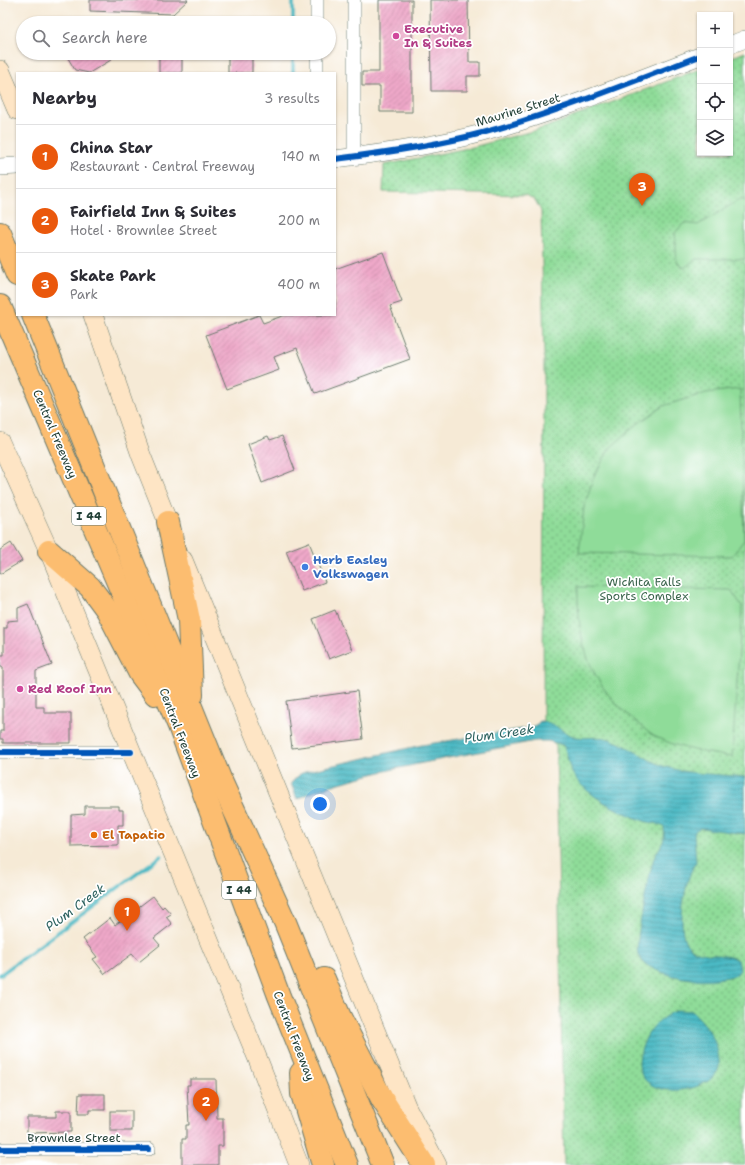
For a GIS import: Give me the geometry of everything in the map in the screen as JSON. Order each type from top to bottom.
[{"type":"highway","points":[[0,233],[16,273]]},
{"type":"highway","name":"Central Freeway","points":[[0,306],[186,719],[221,781],[285,922],[383,1165]]},
{"type":"highway","name":"Central Freeway","points":[[33,316],[186,719],[301,1054],[347,1165]]},
{"type":"highway","points":[[168,522],[189,620],[186,719]]},
{"type":"highway","points":[[49,551],[90,587],[107,610],[140,674],[186,719]]},
{"type":"highway","points":[[285,922],[320,970],[340,1017],[382,1099],[424,1165]]},
{"type":"highway","points":[[301,1054],[302,1094],[323,1165]]},
{"type":"main road","points":[[0,70],[16,108]]},
{"type":"main road","points":[[93,316],[141,455],[168,522],[407,1108],[437,1165]]},
{"type":"main road","points":[[0,442],[49,551],[259,1062],[299,1165]]},
{"type":"street","points":[[317,0],[317,16]]},
{"type":"street","points":[[354,0],[354,157]]},
{"type":"street","points":[[733,44],[745,40]]},
{"type":"street","name":"Maurine Street","points":[[336,159],[448,141],[494,130],[557,110],[697,57]]},
{"type":"street","points":[[317,60],[317,72]]},
{"type":"street","points":[[0,167],[16,166]]},
{"type":"street","points":[[0,752],[131,752]]},
{"type":"street","name":"Brownlee Street","points":[[0,1149],[148,1149]]},
{"type":"green space","name":"Wichita Falls Sports Complex","points":[[745,52],[745,1165],[564,1165],[556,747],[543,721],[544,356],[541,211],[535,200],[526,195],[383,192],[384,165],[473,147],[544,128],[697,70],[697,156],[733,156],[733,57]]},
{"type":"green space","points":[[739,200],[745,200],[745,259],[696,259],[684,268],[677,262],[675,233],[684,223],[698,225]]},
{"type":"green space","points":[[740,389],[744,540],[732,556],[579,553],[584,507],[594,476],[610,448],[636,425],[663,406],[706,393]]},
{"type":"green space","points":[[578,587],[731,590],[742,606],[732,757],[684,748],[653,736],[621,708],[608,694],[597,678],[584,645],[578,608]]},
{"type":"water","points":[[540,721],[550,723],[573,736],[582,738],[600,737],[609,739],[656,763],[673,769],[693,773],[745,777],[745,834],[701,828],[696,830],[694,834],[696,862],[692,869],[685,892],[682,919],[685,941],[690,948],[701,953],[726,956],[738,960],[740,970],[736,975],[709,980],[682,978],[664,973],[642,961],[638,954],[637,948],[638,937],[649,877],[654,858],[663,841],[664,827],[625,813],[605,803],[587,791],[574,776],[563,745],[548,741],[535,741],[422,763],[329,786],[297,799],[291,783],[300,774],[308,771],[422,745],[534,727]]},
{"type":"water","points":[[678,1010],[692,1011],[704,1024],[717,1049],[719,1067],[713,1077],[701,1085],[686,1089],[670,1090],[656,1087],[645,1079],[639,1066],[642,1048],[651,1029],[660,1020]]},
{"type":"building","points":[[90,0],[188,0],[173,14],[90,11]]},
{"type":"building","name":"Executive In & Suites","points":[[379,0],[412,0],[412,112],[380,112],[380,86],[362,86],[362,72],[379,72]]},
{"type":"building","points":[[430,0],[468,0],[469,62],[480,62],[480,76],[467,76],[467,91],[431,91]]},
{"type":"building","points":[[69,60],[111,60],[91,72],[75,70]]},
{"type":"building","points":[[159,60],[182,60],[182,72],[159,72]]},
{"type":"building","points":[[228,60],[252,60],[252,72],[228,72]]},
{"type":"building","points":[[383,252],[402,302],[390,306],[410,359],[315,394],[297,348],[274,357],[279,370],[227,389],[206,335],[256,316],[260,316],[263,323],[282,316],[336,316],[336,269]]},
{"type":"building","points":[[268,436],[270,440],[282,436],[295,470],[262,483],[248,444]]},
{"type":"building","name":"Herb Easley Volkswagen","points":[[309,542],[325,582],[302,591],[286,551]]},
{"type":"building","points":[[11,543],[22,561],[0,574],[0,550]]},
{"type":"building","name":"Red Roof Inn","points":[[28,604],[52,665],[36,671],[36,707],[44,707],[44,713],[71,713],[71,743],[3,743],[3,739],[0,739],[0,731],[3,731],[3,667],[0,667],[0,655],[4,655],[4,628],[7,628],[7,621],[18,620],[18,608]]},
{"type":"building","name":"Herb Easley Volkswagen","points":[[335,610],[352,650],[329,659],[313,619]]},
{"type":"building","points":[[357,691],[363,739],[292,748],[286,701]]},
{"type":"building","name":"El Tapatio","points":[[85,806],[119,806],[119,810],[123,810],[123,825],[118,825],[118,845],[71,846],[71,815],[85,814]]},
{"type":"building","points":[[153,896],[162,908],[164,906],[171,914],[166,917],[172,924],[154,938],[160,945],[139,962],[132,954],[105,974],[93,959],[97,957],[83,939],[110,918],[115,925]]},
{"type":"building","points":[[190,1079],[216,1079],[217,1118],[223,1118],[223,1146],[218,1146],[218,1165],[182,1165],[182,1139],[186,1139],[186,1125],[189,1125],[187,1085],[190,1085]]},
{"type":"building","points":[[79,1094],[105,1094],[105,1110],[89,1110],[89,1114],[78,1114]]},
{"type":"building","points":[[56,1111],[71,1111],[71,1132],[27,1133],[27,1117],[56,1117]]},
{"type":"building","points":[[110,1111],[132,1111],[132,1131],[110,1131]]},
{"type":"waterway","points":[[293,0],[293,16]]},
{"type":"waterway","points":[[293,60],[293,72]]},
{"type":"waterway","name":"Plum Creek","points":[[0,975],[161,856]]},
{"type":"cycle path","points":[[336,159],[409,149],[482,133],[565,107],[697,57]]},
{"type":"cycle path","points":[[0,752],[131,752]]},
{"type":"cycle path","points":[[0,1149],[149,1149]]},
{"type":"place","name":"Executive In & Suites","points":[[396,36]]},
{"type":"place","name":"Skate Park","points":[[642,206]]},
{"type":"place","name":"Herb Easley Volkswagen","points":[[305,567]]},
{"type":"place","name":"Red Roof Inn","points":[[20,689]]},
{"type":"place","name":"El Tapatio","points":[[94,835]]},
{"type":"place","name":"China Star","points":[[127,931]]},
{"type":"place","name":"Fairfield Inn & Suites","points":[[206,1121]]}]
